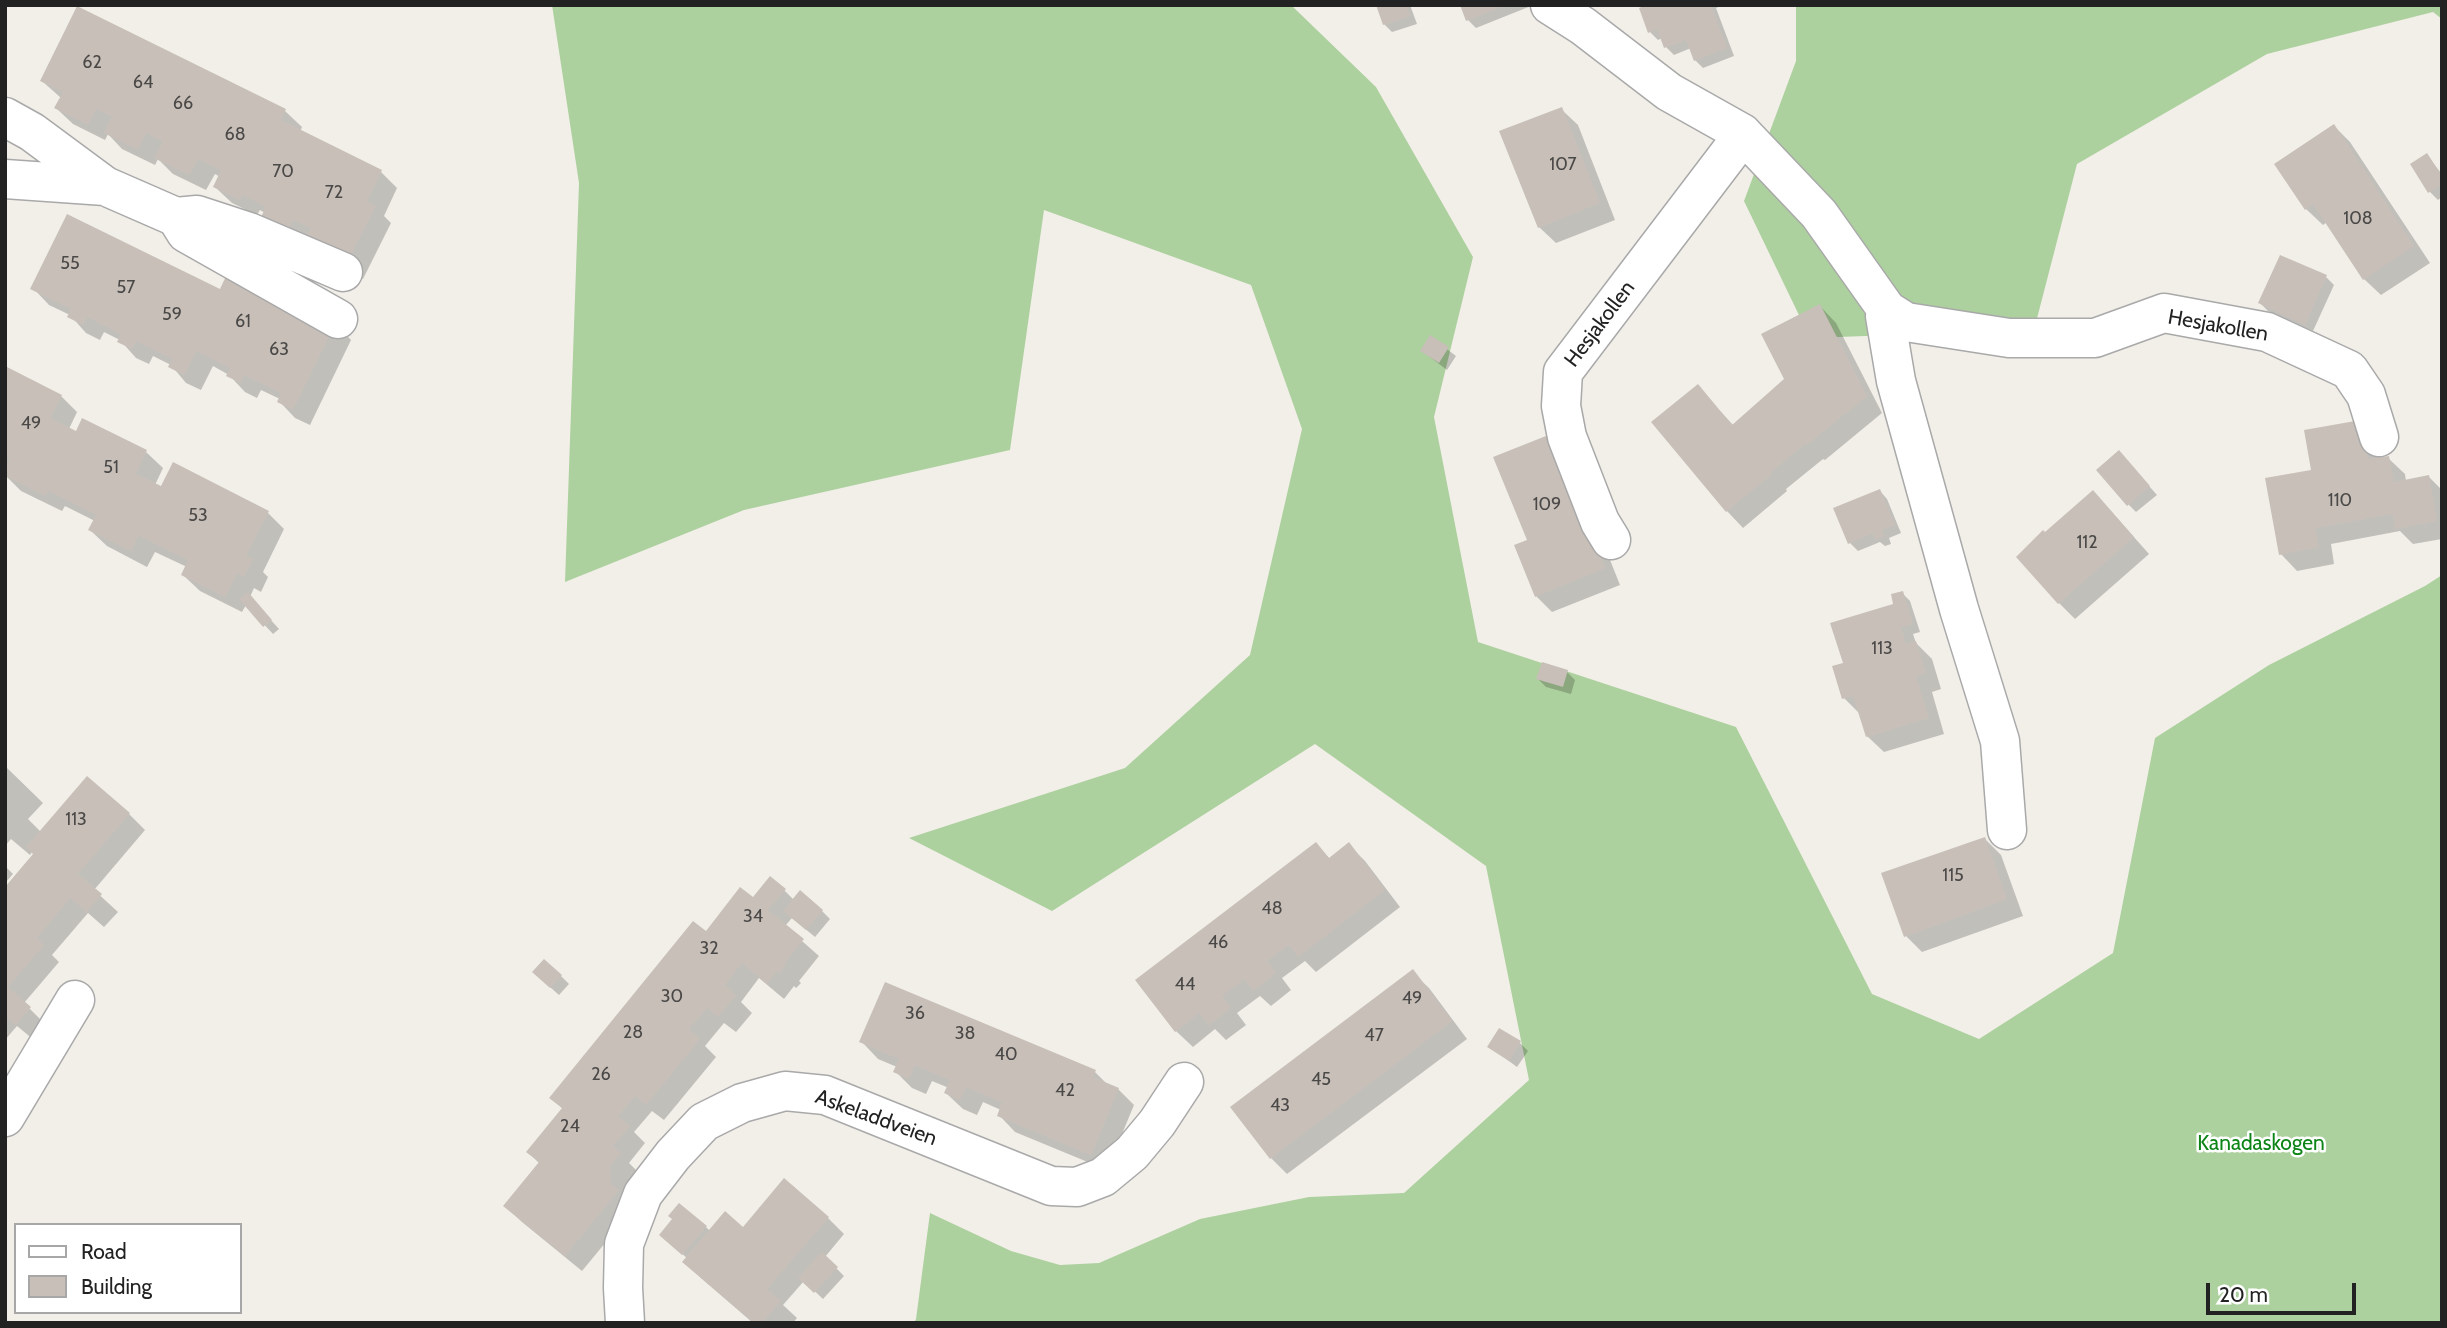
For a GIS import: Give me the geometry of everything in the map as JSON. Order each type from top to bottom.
[{"type":"street","points":[[1550,5],[1583,26],[1669,92],[1742,133],[1819,214],[1887,310],[1885,316],[1896,381],[1959,609],[2000,741],[2007,830]]},
{"type":"street","points":[[5,117],[32,132],[105,186],[176,217],[197,215],[236,227],[343,272]]},
{"type":"street","name":"Hesjakollen","points":[[1611,540],[1600,522],[1567,437],[1561,405],[1563,372],[1742,133]]},
{"type":"street","points":[[5,179],[105,186]]},
{"type":"street","points":[[176,217],[186,233],[338,319]]},
{"type":"street","name":"Hesjakollen","points":[[1887,310],[1906,322],[2009,338],[2095,338],[2164,313],[2267,332],[2349,370],[2366,395],[2379,437]]},
{"type":"street","points":[[5,1117],[75,1000]]},
{"type":"street","name":"Askeladdveien","points":[[625,1323],[624,1244],[643,1194],[673,1155],[704,1122],[742,1103],[785,1091],[825,1095],[1051,1186],[1077,1187],[1103,1177],[1132,1153],[1157,1123],[1184,1082]]},
{"type":"green space","name":"Kanadaskogen","points":[[552,5],[1291,5],[1376,87],[1473,257],[1434,417],[1478,642],[1736,727],[1872,994],[1979,1039],[2113,953],[2155,738],[2269,665],[2442,575],[2442,1323],[914,1323],[930,1213],[1011,1251],[1060,1265],[1099,1263],[1200,1219],[1309,1197],[1404,1193],[1529,1080],[1486,866],[1315,744],[1052,911],[909,838],[1125,768],[1250,655],[1302,429],[1251,285],[1044,210],[1010,450],[744,510],[565,582],[579,183]]},
{"type":"green space","points":[[1796,5],[2442,5],[2442,19],[2433,12],[2267,54],[2077,164],[2034,330],[1810,338],[1744,201],[1796,61]]},
{"type":"building","points":[[1376,5],[1406,5],[1410,16],[1383,25]]},
{"type":"building","points":[[1460,5],[1506,5],[1466,21]]},
{"type":"building","points":[[1646,5],[1711,5],[1727,48],[1694,61],[1686,40],[1664,48],[1657,29],[1648,33],[1639,8]]},
{"type":"building","points":[[77,6],[286,109],[281,120],[382,170],[367,201],[376,206],[346,264],[302,245],[311,228],[293,220],[284,236],[258,223],[266,207],[243,195],[240,200],[213,187],[221,170],[198,159],[189,175],[154,158],[163,142],[146,133],[138,150],[104,133],[112,117],[96,109],[88,125],[54,108],[63,92],[40,81]]},
{"type":"building","points":[[1562,107],[1600,203],[1538,228],[1499,131]]},
{"type":"building","points":[[2334,124],[2414,246],[2363,280],[2313,204],[2305,210],[2274,164]]},
{"type":"building","points":[[2427,153],[2442,176],[2442,184],[2428,193],[2410,164]]},
{"type":"building","points":[[67,214],[220,289],[227,274],[336,322],[293,410],[277,402],[281,393],[244,375],[241,383],[226,376],[230,368],[196,351],[184,375],[168,367],[172,359],[136,341],[132,349],[117,342],[121,334],[87,317],[83,325],[67,317],[71,309],[30,289]]},
{"type":"building","points":[[2280,255],[2327,275],[2305,325],[2258,303]]},
{"type":"building","points":[[1820,304],[1867,396],[1807,445],[1806,443],[1726,512],[1651,422],[1698,384],[1732,425],[1784,379],[1761,334]]},
{"type":"building","points":[[1430,335],[1449,347],[1439,363],[1420,351]]},
{"type":"building","points":[[5,366],[62,395],[50,418],[76,431],[82,418],[147,450],[136,474],[161,486],[173,462],[269,511],[246,556],[253,559],[244,577],[237,573],[225,597],[181,575],[188,560],[138,536],[131,551],[88,530],[96,515],[48,491],[46,496],[5,476],[10,459],[5,457]]},
{"type":"building","points":[[2361,420],[2368,459],[2389,456],[2394,482],[2429,475],[2437,521],[2395,529],[2393,514],[2315,528],[2319,547],[2279,555],[2265,478],[2311,470],[2304,430]]},
{"type":"building","points":[[1551,434],[1605,568],[1535,597],[1514,545],[1527,540],[1493,457]]},
{"type":"building","points":[[2119,450],[2150,486],[2127,506],[2096,470]]},
{"type":"building","points":[[1880,489],[1895,525],[1882,530],[1884,536],[1875,540],[1873,533],[1848,544],[1833,508]]},
{"type":"building","points":[[2093,490],[2134,537],[2058,604],[2016,557],[2043,530],[2045,532]]},
{"type":"building","points":[[1903,591],[1913,624],[1901,627],[1906,644],[1916,641],[1926,673],[1916,676],[1929,718],[1866,737],[1853,696],[1842,699],[1832,666],[1843,663],[1830,623],[1893,604],[1891,594]]},
{"type":"building","points":[[248,592],[272,620],[263,627],[239,599]]},
{"type":"building","points":[[1542,662],[1568,670],[1563,687],[1536,679]]},
{"type":"building","points":[[87,776],[130,813],[78,874],[102,894],[87,912],[70,898],[37,938],[44,945],[8,987],[31,1007],[16,1025],[5,1016],[5,887],[33,854],[26,847]]},
{"type":"building","points":[[1985,837],[2007,899],[1904,937],[1881,873]]},
{"type":"building","points":[[1316,842],[1329,858],[1349,842],[1385,890],[1298,957],[1289,945],[1267,961],[1276,973],[1253,991],[1244,979],[1222,996],[1231,1008],[1209,1025],[1199,1013],[1175,1032],[1135,980]]},
{"type":"building","points":[[770,876],[786,889],[768,910],[804,939],[784,964],[786,965],[779,973],[777,971],[767,984],[742,963],[725,985],[736,995],[718,1017],[707,1008],[689,1029],[700,1039],[646,1105],[635,1096],[618,1116],[630,1126],[613,1146],[621,1153],[610,1167],[611,1184],[619,1190],[565,1256],[503,1206],[539,1162],[526,1152],[562,1108],[549,1098],[693,921],[706,931],[740,887],[753,897]]},
{"type":"building","points":[[800,890],[823,910],[806,930],[783,911]]},
{"type":"building","points":[[544,959],[562,975],[550,988],[532,972]]},
{"type":"building","points":[[1413,969],[1452,1021],[1270,1159],[1230,1107]]},
{"type":"building","points":[[885,982],[1096,1070],[1093,1077],[1119,1088],[1091,1155],[997,1116],[1002,1102],[966,1087],[960,1100],[944,1093],[950,1080],[915,1065],[909,1079],[893,1072],[899,1059],[859,1042]]},
{"type":"building","points":[[1499,1028],[1521,1041],[1509,1061],[1487,1047]]},
{"type":"building","points":[[784,1178],[829,1217],[767,1289],[781,1301],[762,1323],[754,1323],[682,1262],[725,1211],[743,1227]]},
{"type":"building","points":[[679,1203],[707,1226],[682,1255],[659,1235],[672,1219],[668,1216]]},
{"type":"building","points":[[822,1252],[838,1267],[814,1293],[798,1278]]}]
